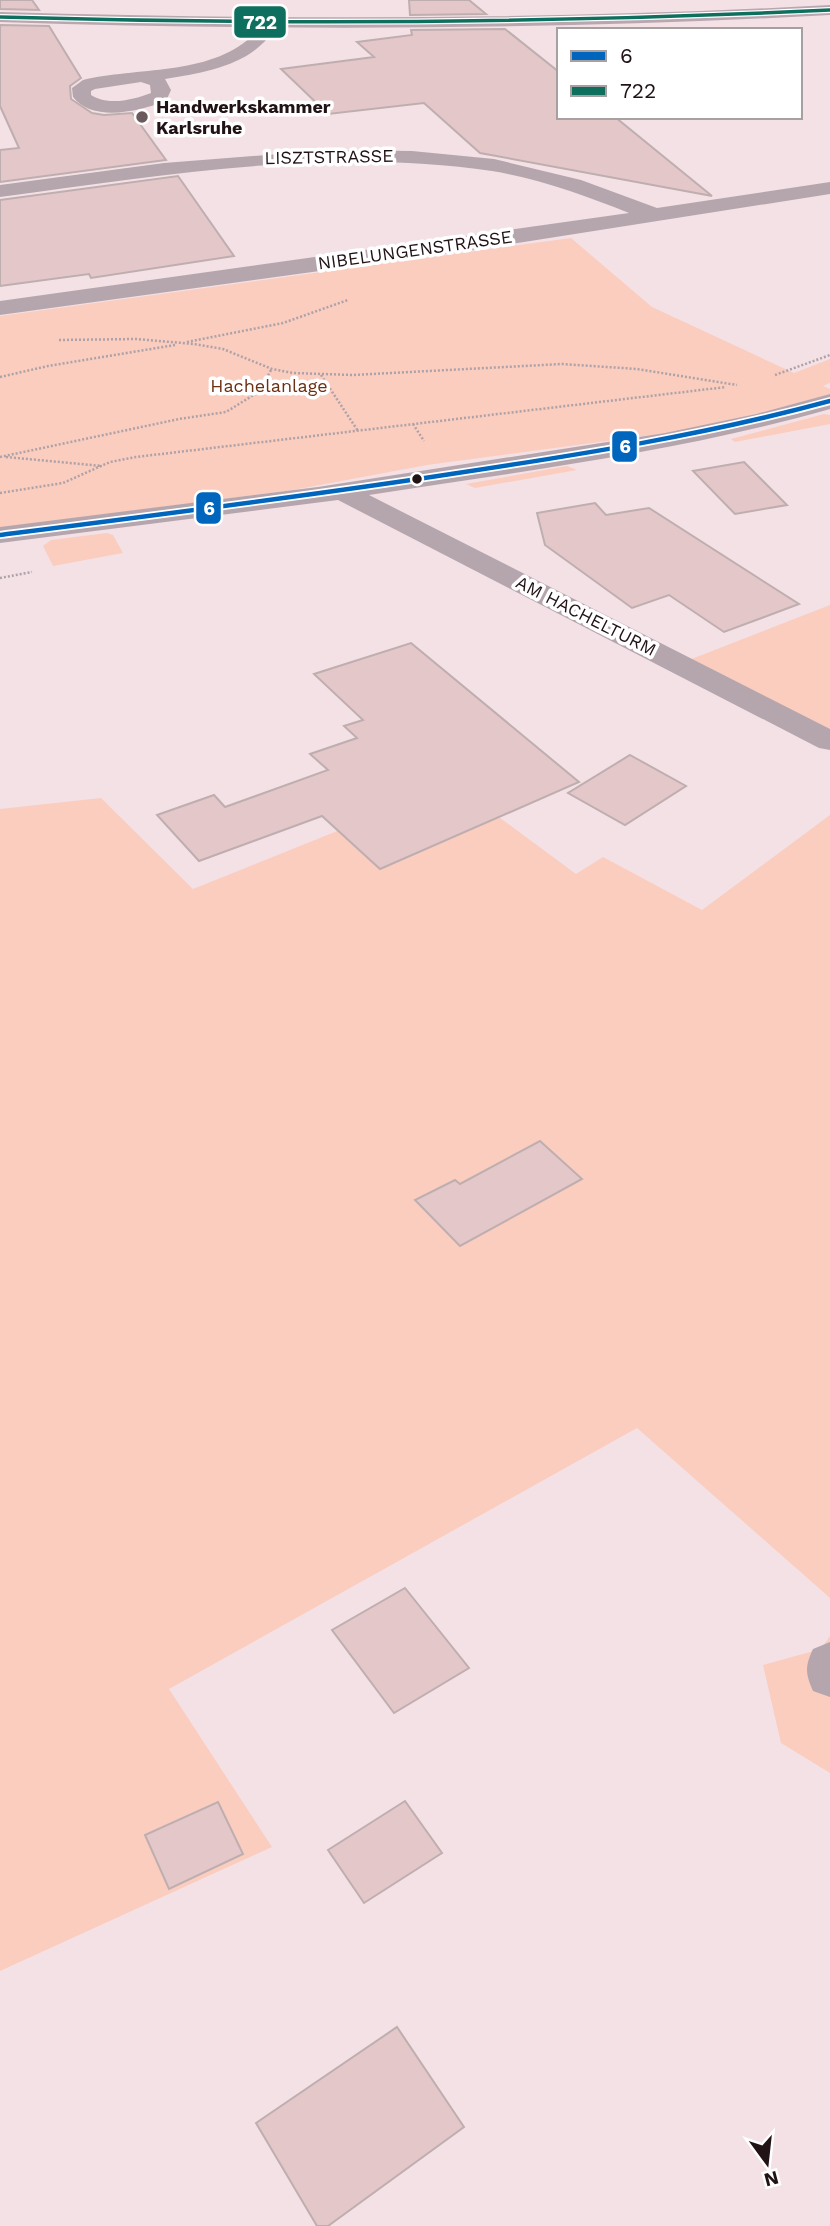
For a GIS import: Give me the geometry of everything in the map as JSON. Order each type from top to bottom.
[{"type":"main road","points":[[0,17],[269,23],[604,21],[830,10]]},
{"type":"street","points":[[144,76],[217,62],[242,52],[258,40],[269,23]]},
{"type":"street","name":"LISZTSTRASSE","points":[[0,191],[279,156],[377,154],[481,164],[555,178],[592,188],[652,214]]},
{"type":"street","name":"NIBELUNGENSTRASSE","points":[[0,307],[473,243],[830,188]]},
{"type":"street","points":[[0,535],[341,491],[713,433],[826,405]]},
{"type":"street","name":"AM HACHELTURM","points":[[341,491],[830,741]]},
{"type":"street","points":[[830,1664],[830,1675]]},
{"type":"path","points":[[0,377],[283,323],[348,299]]},
{"type":"path","points":[[54,340],[114,339],[213,347],[235,353],[271,370],[321,375],[538,364],[592,364],[658,371],[737,385]]},
{"type":"path","points":[[769,377],[830,355]]},
{"type":"path","points":[[1,457],[179,419],[226,412],[260,391],[271,370]]},
{"type":"path","points":[[321,375],[358,431]]},
{"type":"path","points":[[0,493],[63,483],[102,466],[136,457],[701,391],[746,382]]},
{"type":"path","points":[[1,457],[102,466]]},
{"type":"green space","name":"Hachelanlage","points":[[571,238],[652,307],[794,373],[830,359],[830,383],[823,386],[830,389],[830,394],[791,406],[675,432],[427,465],[293,490],[0,528],[0,316]]},
{"type":"green space","points":[[824,414],[830,415],[830,424],[735,442],[731,439]]},
{"type":"green space","points":[[567,466],[577,470],[475,488],[466,484]]},
{"type":"green space","points":[[107,533],[113,535],[123,553],[53,566],[43,546],[51,540]]},
{"type":"green space","points":[[830,605],[830,731],[689,660]]},
{"type":"green space","points":[[454,784],[576,874],[603,857],[702,910],[830,815],[830,1598],[637,1428],[169,1689],[272,1847],[0,1971],[0,809],[101,798],[193,889]]},
{"type":"green space","points":[[830,1636],[830,1773],[781,1743],[763,1665],[821,1649]]},
{"type":"building","points":[[0,0],[32,0],[39,10],[0,9]]},
{"type":"building","points":[[409,0],[469,0],[486,14],[410,15]]},
{"type":"building","points":[[0,25],[49,26],[81,78],[70,86],[71,99],[92,113],[132,113],[166,160],[0,182],[0,150],[19,148],[0,106]]},
{"type":"building","points":[[505,29],[557,70],[557,119],[617,119],[712,196],[480,153],[424,103],[328,114],[281,69],[374,57],[357,42],[412,35],[411,30]]},
{"type":"building","points":[[178,176],[234,256],[91,278],[89,274],[0,286],[0,200]]},
{"type":"building","points":[[744,462],[787,505],[735,514],[693,471]]},
{"type":"building","points":[[595,503],[606,515],[649,508],[799,604],[724,632],[669,595],[632,608],[545,545],[537,513]]},
{"type":"building","points":[[411,643],[579,782],[380,869],[322,816],[199,861],[157,815],[214,795],[225,807],[328,770],[310,754],[357,738],[344,726],[363,720],[314,674]]},
{"type":"building","points":[[630,755],[686,786],[625,825],[568,793]]},
{"type":"building","points":[[540,1141],[582,1179],[460,1246],[415,1200],[455,1180],[460,1184]]},
{"type":"building","points":[[405,1588],[469,1668],[394,1713],[332,1630]]},
{"type":"building","points":[[405,1801],[442,1853],[364,1903],[328,1850]]},
{"type":"building","points":[[218,1802],[243,1854],[169,1889],[145,1835]]},
{"type":"building","points":[[397,2027],[464,2127],[328,2226],[317,2226],[256,2123]]},
{"type":"transit line","name":"722","points":[[0,17],[311,23],[622,19],[830,10]]},
{"type":"transit line","name":"6","points":[[0,535],[308,495],[578,454],[705,432],[830,401]]},
{"type":"place","name":"Handwerkskammer Karlsruhe","points":[[142,117]]}]
